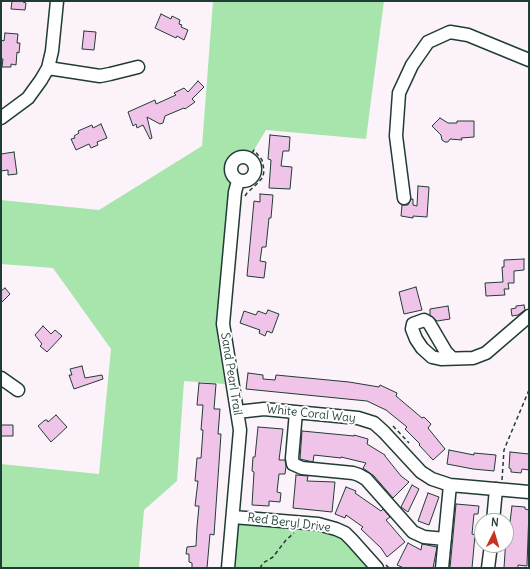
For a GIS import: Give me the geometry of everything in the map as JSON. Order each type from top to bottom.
[{"type":"street","points":[[1,118],[28,98],[48,68],[52,52],[57,1]]},
{"type":"street","points":[[404,198],[396,136],[399,93],[412,65],[428,42],[450,32],[468,35],[529,60]]},
{"type":"street","points":[[48,68],[100,76],[138,67]]},
{"type":"street","points":[[243,156],[249,158],[255,166],[255,173],[253,177],[246,181],[238,181],[230,171],[232,162],[243,156]]},
{"type":"street","name":"Sand Pearl Trail","points":[[228,568],[240,439],[223,324],[235,192],[238,181]]},
{"type":"street","points":[[452,358],[473,358],[486,353],[529,316]]},
{"type":"street","points":[[1,378],[18,390]]},
{"type":"street","name":"White Coral Way","points":[[237,412],[255,409],[358,418],[374,423],[421,472],[432,479],[450,485],[529,492]]},
{"type":"street","points":[[296,412],[292,458],[294,464],[302,468],[353,473],[359,475],[366,479],[413,532],[424,537],[445,539]]},
{"type":"street","points":[[442,568],[450,485]]},
{"type":"street","points":[[494,513],[498,489]]},
{"type":"street","name":"Red Beryl Drive","points":[[233,516],[318,524],[336,529],[345,533],[377,568]]},
{"type":"street","points":[[488,568],[490,553]]},
{"type":"path","points":[[244,198],[247,193],[260,182],[263,177],[264,170],[262,160],[254,150],[249,158]]},
{"type":"path","points":[[498,489],[504,450],[529,390]]},
{"type":"path","points":[[260,568],[263,563],[274,557],[286,540],[295,532]]},
{"type":"green space","points":[[213,1],[384,1],[366,139],[266,130],[251,155],[240,153],[231,157],[228,161],[226,170],[233,181],[217,323],[218,342],[225,384],[184,381],[177,481],[144,510],[139,568],[1,568],[1,464],[99,474],[111,349],[53,268],[1,264],[1,200],[99,210],[202,146]]},
{"type":"green space","points":[[236,523],[320,528],[339,534],[372,568],[232,568]]},
{"type":"building","points":[[12,1],[23,1],[26,3],[25,10],[11,9]]},
{"type":"building","points":[[161,14],[171,19],[172,16],[180,20],[179,24],[182,25],[181,27],[188,30],[184,40],[177,36],[176,38],[155,28]]},
{"type":"building","points":[[84,31],[96,32],[94,50],[82,49]]},
{"type":"building","points":[[5,33],[18,34],[17,43],[20,43],[19,53],[17,52],[16,65],[11,64],[11,67],[2,67],[3,59],[1,59],[1,40],[4,41]]},
{"type":"building","points":[[198,81],[204,87],[192,99],[195,102],[185,109],[184,108],[165,116],[163,123],[160,124],[147,117],[152,138],[150,139],[143,125],[137,128],[136,124],[133,126],[128,112],[155,100],[156,104],[176,95],[174,93],[184,88],[188,92]]},
{"type":"building","points":[[440,118],[448,123],[457,123],[457,121],[474,121],[474,137],[461,138],[462,140],[450,139],[448,142],[445,142],[442,140],[441,135],[432,126]]},
{"type":"building","points":[[101,124],[107,138],[97,142],[98,145],[91,148],[89,144],[76,150],[71,139],[75,138],[74,136],[79,133],[78,131],[92,125],[93,128]]},
{"type":"building","points":[[270,135],[290,137],[289,151],[283,151],[281,166],[292,167],[290,189],[269,188],[271,160],[268,159]]},
{"type":"building","points":[[14,152],[17,174],[8,175],[8,170],[1,171],[1,154]]},
{"type":"building","points":[[418,186],[429,187],[427,217],[413,216],[413,218],[401,216],[402,205],[408,205],[411,199],[413,199],[413,205],[417,206]]},
{"type":"building","points":[[260,194],[273,195],[266,247],[262,247],[260,261],[266,262],[264,278],[247,276],[254,201],[260,202]]},
{"type":"building","points":[[524,259],[524,270],[514,271],[514,283],[508,283],[509,289],[504,289],[505,295],[486,296],[485,283],[503,282],[502,267],[504,267],[504,260]]},
{"type":"building","points":[[416,287],[422,310],[404,314],[399,292]]},
{"type":"building","points":[[5,288],[10,294],[1,303],[1,291]]},
{"type":"building","points":[[524,305],[525,310],[518,315],[512,316],[511,309],[516,308],[516,306]]},
{"type":"building","points":[[448,306],[450,319],[437,321],[430,315],[430,309]]},
{"type":"building","points":[[268,310],[279,314],[272,333],[267,331],[265,336],[259,333],[260,330],[240,323],[244,311],[256,315],[258,311],[266,314]]},
{"type":"building","points":[[43,326],[51,334],[55,330],[62,336],[47,352],[40,346],[42,344],[35,335]]},
{"type":"building","points":[[82,366],[85,378],[102,375],[103,379],[74,389],[69,375],[72,375],[70,369]]},
{"type":"building","points":[[248,373],[263,375],[263,379],[275,380],[276,375],[349,382],[379,387],[380,385],[397,393],[396,396],[422,418],[424,417],[431,424],[428,428],[445,449],[433,460],[405,429],[407,427],[386,410],[367,401],[246,389]]},
{"type":"building","points":[[199,383],[216,384],[214,409],[220,409],[218,434],[221,434],[214,535],[210,534],[207,568],[192,568],[192,563],[189,562],[189,554],[186,554],[187,547],[196,546],[199,506],[195,506],[198,481],[195,481],[197,458],[201,458],[203,430],[201,430],[203,405],[197,405]]},
{"type":"building","points":[[56,415],[67,427],[51,442],[38,426],[45,420],[48,422]]},
{"type":"building","points":[[1,425],[13,425],[13,436],[1,436]]},
{"type":"building","points":[[258,427],[283,429],[279,460],[285,460],[286,466],[285,474],[279,474],[277,492],[281,493],[280,502],[269,501],[269,506],[252,505],[254,472],[252,471],[253,457],[255,457]]},
{"type":"building","points":[[302,431],[354,435],[368,439],[367,444],[385,455],[401,476],[409,482],[393,498],[374,476],[363,468],[366,463],[341,457],[314,455],[313,462],[300,459]]},
{"type":"building","points":[[449,450],[474,455],[474,453],[496,455],[494,471],[447,464]]},
{"type":"building","points":[[510,452],[529,454],[529,470],[522,469],[521,473],[511,472],[511,469],[509,468]]},
{"type":"building","points":[[296,475],[308,476],[307,481],[335,482],[332,512],[293,508]]},
{"type":"building","points":[[412,485],[419,489],[408,512],[401,507]]},
{"type":"building","points":[[346,487],[356,491],[355,493],[381,511],[383,509],[390,517],[386,520],[405,542],[387,557],[381,548],[361,529],[363,527],[346,515],[345,518],[335,514]]},
{"type":"building","points":[[428,493],[439,497],[429,525],[418,521]]},
{"type":"building","points":[[456,504],[479,506],[478,513],[474,513],[472,534],[474,535],[474,546],[472,568],[450,568]]},
{"type":"building","points":[[512,506],[525,507],[525,509],[529,510],[527,566],[518,565],[518,568],[504,568],[505,553],[514,553],[514,513],[511,513]]},
{"type":"building","points":[[408,543],[421,550],[422,544],[437,547],[433,568],[404,568],[397,565]]}]
